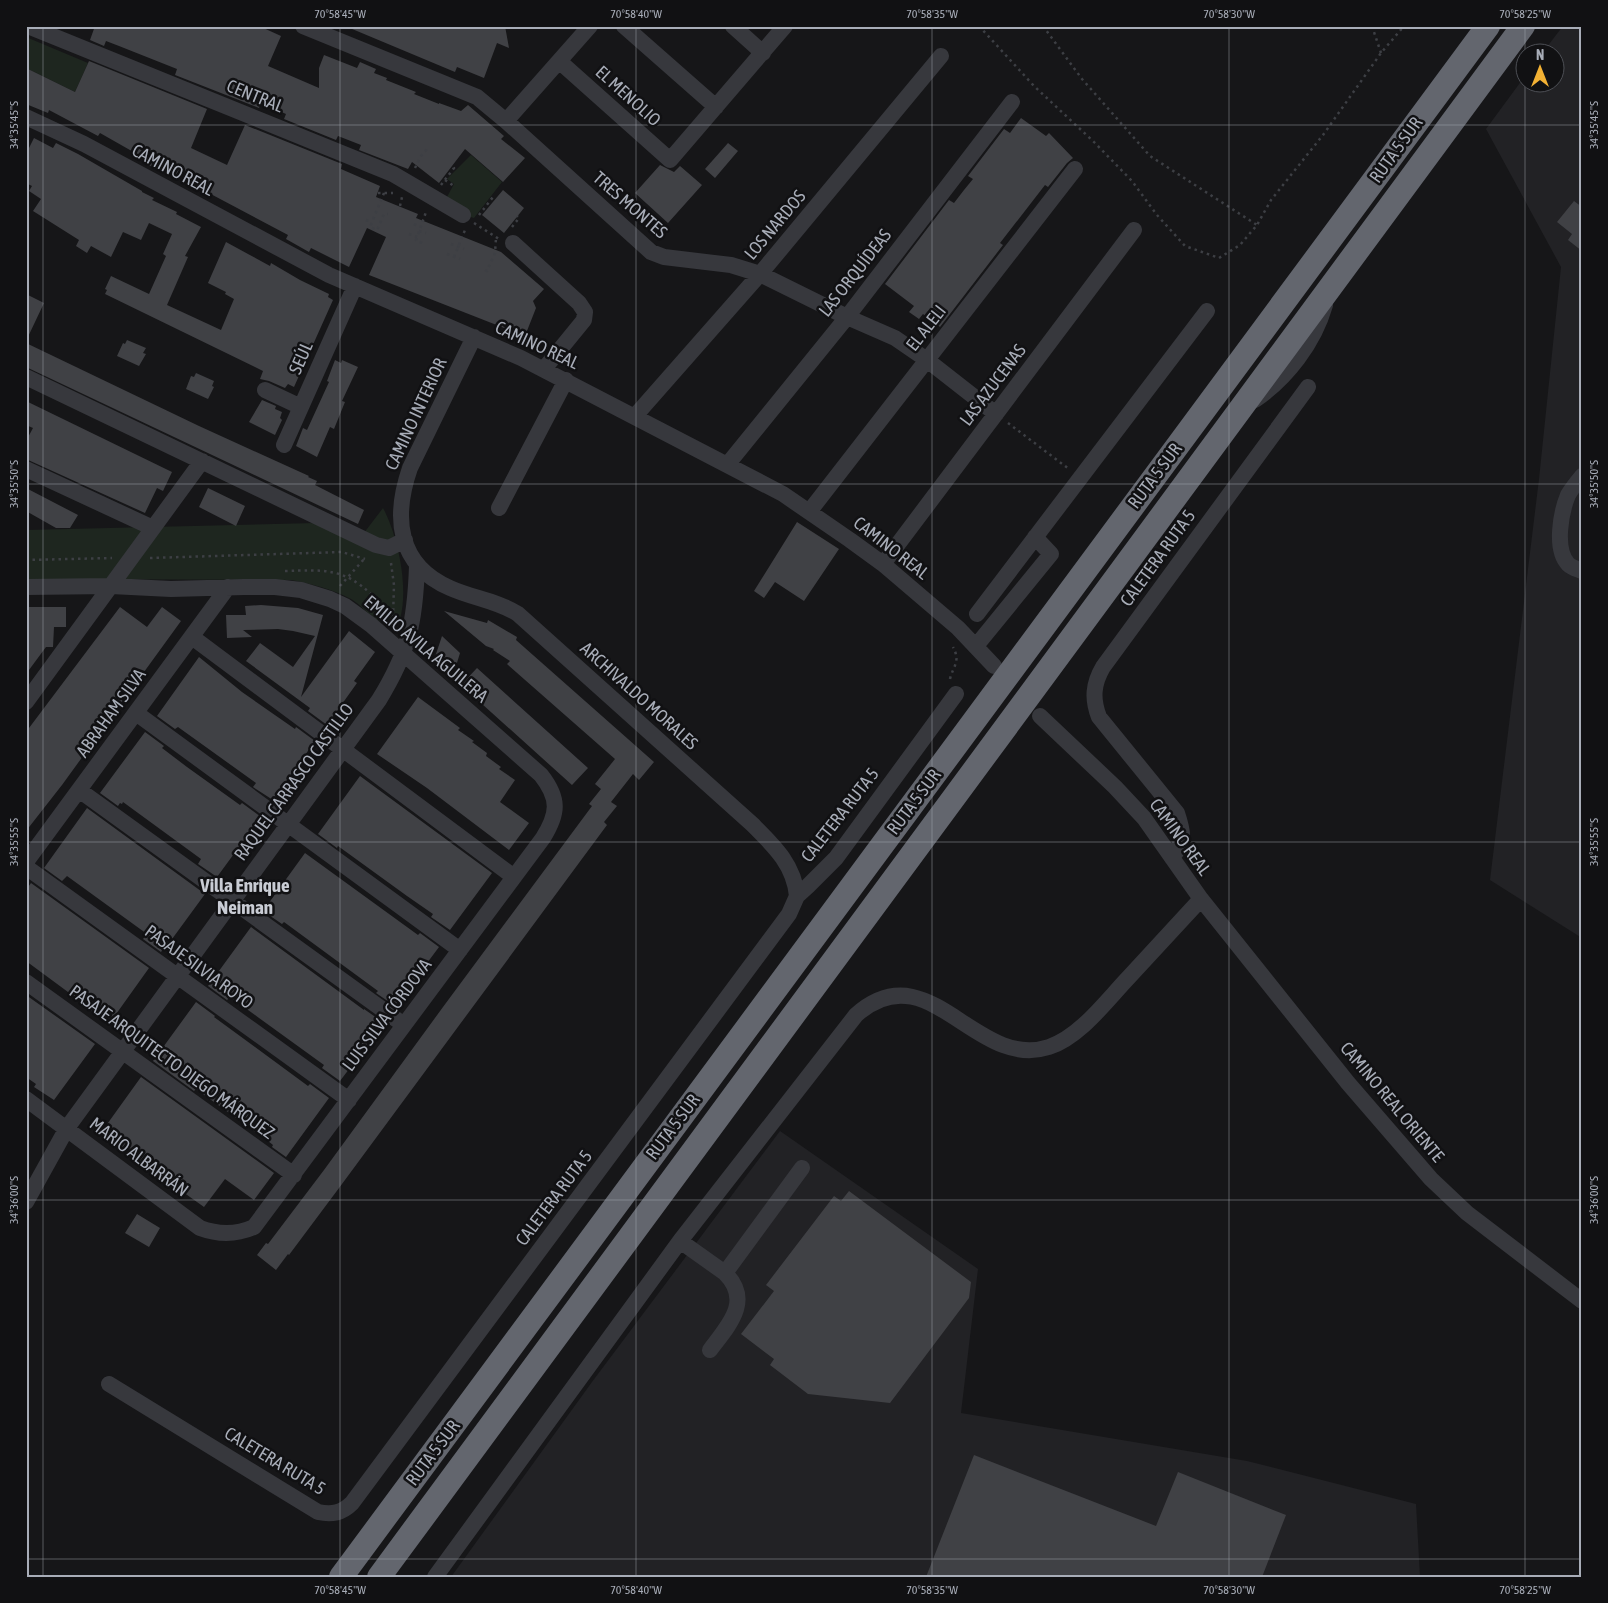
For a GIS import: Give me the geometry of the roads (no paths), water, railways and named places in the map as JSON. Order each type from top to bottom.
[{"type":"highway","name":"RUTA 5 SUR","points":[[341,1577],[1488,26]]},
{"type":"highway","name":"RUTA 5 SUR","points":[[379,1577],[1523,26]]},
{"type":"street","name":"CENTRAL","points":[[28,26],[393,174],[434,192],[468,219]]},
{"type":"street","name":"TRES MONTES","points":[[303,26],[477,97],[651,252],[664,257],[731,265],[760,274],[847,317],[895,338],[927,360],[996,414]]},
{"type":"street","points":[[506,121],[590,26]]},
{"type":"street","points":[[624,26],[716,107],[786,26]]},
{"type":"street","points":[[733,26],[763,53]]},
{"type":"street","name":"LOS NARDOS","points":[[635,416],[760,274],[941,56]]},
{"type":"street","name":"EL MENOLIO","points":[[559,61],[670,160],[716,107]]},
{"type":"street","name":"LAS ORQUÍDEAS","points":[[727,465],[847,317],[1012,102]]},
{"type":"street","name":"CAMINO REAL","points":[[26,117],[84,144],[329,276],[474,337],[544,369],[783,494],[882,564],[958,628],[994,666]]},
{"type":"street","name":"EL ALELI","points":[[809,512],[1075,169]]},
{"type":"street","name":"LAS AZUCENAS","points":[[882,564],[1134,230]]},
{"type":"street","points":[[507,238],[580,303],[585,312],[584,320],[544,369]]},
{"type":"street","name":"SEÚL","points":[[284,445],[355,286]]},
{"type":"street","points":[[977,614],[1207,311]]},
{"type":"street","name":"CAMINO INTERIOR","points":[[418,566],[405,540],[400,511],[401,499],[410,468],[474,337]]},
{"type":"street","points":[[26,377],[376,546],[389,548],[405,540]]},
{"type":"street","points":[[499,508],[566,380]]},
{"type":"street","name":"CALETERA RUTA 5","points":[[1172,858],[1180,847],[1182,839],[1182,828],[1177,813],[1099,717],[1094,699],[1095,682],[1102,667],[1308,388]]},
{"type":"street","points":[[265,390],[301,407]]},
{"type":"street","points":[[26,702],[202,461]]},
{"type":"street","points":[[26,469],[153,528]]},
{"type":"street","points":[[1582,476],[1569,494],[1564,509],[1560,547],[1568,564],[1582,571]]},
{"type":"street","points":[[976,646],[1051,554],[1035,537]]},
{"type":"street","name":"RAQUEL CARRASCO CASTILLO","points":[[26,1202],[67,1128],[379,700],[394,676],[404,654],[414,614],[418,566]]},
{"type":"street","name":"ARCHIVALDO MORALES","points":[[418,566],[433,579],[450,588],[504,606],[518,614],[752,824],[782,855],[796,882],[797,896]]},
{"type":"street","name":"EMILIO ÁVILA AGUILERA","points":[[26,587],[111,586],[171,589],[274,587],[292,589],[330,599],[344,606],[371,625],[541,775],[552,791],[556,804]]},
{"type":"street","name":"ABRAHAM SILVA","points":[[26,862],[228,587]]},
{"type":"street","points":[[192,637],[514,877]]},
{"type":"street","name":"CALETERA RUTA 5","points":[[109,1384],[312,1508],[325,1514],[340,1512],[347,1508],[790,914],[797,896],[836,858],[956,694]]},
{"type":"street","points":[[136,713],[460,950]]},
{"type":"street","name":"CAMINO REAL","points":[[1040,716],[1132,805],[1158,836],[1201,899]]},
{"type":"street","points":[[80,790],[404,1026]]},
{"type":"street","name":"LUIS SILVA CÓRDOVA","points":[[232,1234],[254,1226],[294,1175],[548,829],[554,818],[556,804]]},
{"type":"street","name":"PASAJE SILVIA ROYO","points":[[26,867],[349,1100]]},
{"type":"street","points":[[435,1577],[680,1242],[864,1007],[888,996],[914,996],[934,1004],[989,1039],[1004,1046],[1020,1050],[1051,1047],[1068,1037],[1092,1016],[1201,899]]},
{"type":"street","name":"CAMINO REAL ORIENTE","points":[[1201,899],[1348,1083],[1430,1179],[1467,1213],[1582,1301]]},
{"type":"street","name":"PASAJE ARQUITECTO DIEGO MÁRQUEZ","points":[[26,982],[294,1175]]},
{"type":"street","name":"MARIO ALBARRÁN","points":[[26,1099],[200,1228],[218,1233],[232,1234]]},
{"type":"street","points":[[725,1273],[802,1168]]},
{"type":"street","points":[[680,1242],[725,1273],[736,1289],[738,1306],[731,1322],[710,1350]]},
{"type":"district","name":"Villa Enrique Neiman","points":[[245,896]]}]
